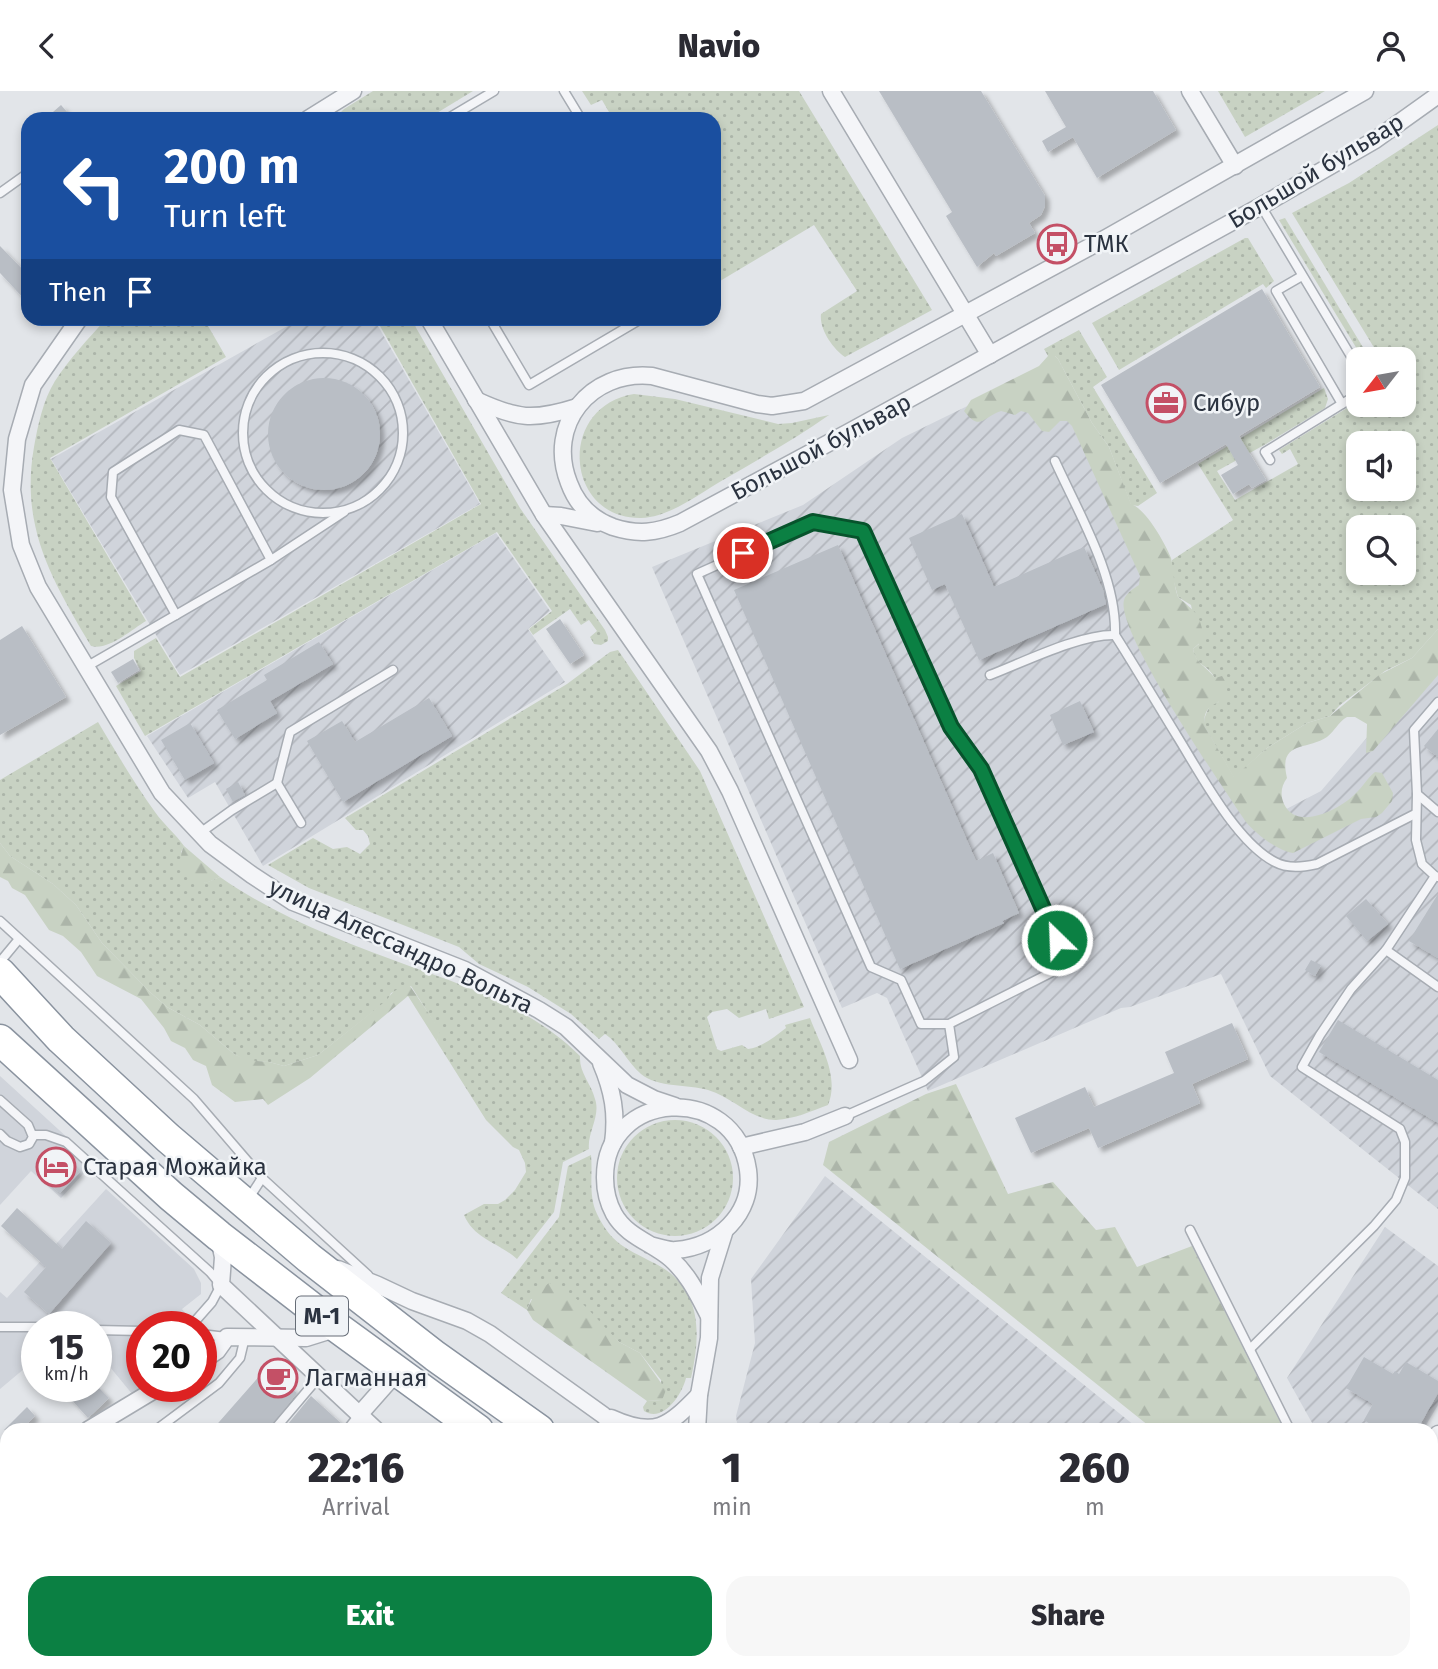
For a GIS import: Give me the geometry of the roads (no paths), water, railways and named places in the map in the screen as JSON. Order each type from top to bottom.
[{"type":"highway","name":"М-1","points":[[0,972],[61,1039],[168,1138],[309,1258],[435,1356],[529,1423]]},
{"type":"highway","name":"М-1","points":[[0,1040],[171,1196],[219,1236],[338,1328],[468,1423]]},
{"type":"street","points":[[320,112],[353,91]]},
{"type":"street","points":[[831,91],[990,355]]},
{"type":"street","points":[[1190,91],[1235,166]]},
{"type":"street","name":"Большой бульвар","points":[[1365,91],[1235,166],[804,401],[757,404],[640,375],[626,376],[599,387],[577,407],[562,439],[564,471],[577,500],[584,509],[607,525],[639,534],[664,530],[1261,207],[1375,140],[1438,95]]},
{"type":"street","name":"улица Алессандро Вольта","points":[[74,326],[33,385],[17,439],[12,490],[21,545],[38,587],[162,793],[210,844],[293,901],[465,970],[557,1021],[627,1085],[675,1106]]},
{"type":"street","points":[[436,326],[476,400],[544,515],[709,751],[730,791],[849,1060]]},
{"type":"street","points":[[476,400],[507,414],[532,418],[554,415],[577,407]]},
{"type":"street","points":[[544,515],[607,525]]},
{"type":"street","points":[[599,1058],[613,1093],[613,1144],[605,1167],[606,1191],[614,1214],[629,1233],[670,1258],[684,1272],[695,1287],[709,1316]]},
{"type":"street","points":[[613,1144],[624,1129],[639,1117],[656,1109],[675,1106],[696,1109],[715,1117],[730,1130],[741,1147],[748,1171],[746,1196],[737,1218],[724,1233],[704,1245],[674,1250],[650,1245]]},
{"type":"street","points":[[741,1147],[806,1132],[845,1116]]},
{"type":"street","points":[[697,1423],[699,1395],[709,1338],[710,1278],[724,1233]]},
{"type":"street","points":[[219,1236],[223,1257],[221,1285],[368,1423]]},
{"type":"street","points":[[309,1258],[467,1321],[490,1334],[612,1423]]},
{"type":"street","points":[[217,1351],[227,1337],[306,1338],[338,1328]]},
{"type":"street","points":[[359,1415],[397,1372]]},
{"type":"street","points":[[669,1423],[699,1395]]},
{"type":"street","points":[[100,1423],[134,1402]]},
{"type":"street","points":[[603,1415],[621,1423]]},
{"type":"lane","points":[[459,112],[494,91]]},
{"type":"lane","points":[[564,91],[577,112]]},
{"type":"lane","points":[[0,193],[21,178]]},
{"type":"lane","points":[[1261,207],[1346,349]]},
{"type":"lane","points":[[1302,276],[1276,291],[1342,404]]},
{"type":"lane","points":[[493,326],[529,385],[629,326]]},
{"type":"lane","points":[[86,667],[371,499],[390,479],[401,455],[404,428],[397,402],[383,379],[362,362],[337,353],[310,353],[285,362],[264,378],[249,400],[243,425],[244,451],[254,476],[272,496],[294,509],[320,514],[347,511]]},
{"type":"lane","points":[[1270,460],[1265,452],[1346,402]]},
{"type":"lane","points":[[176,615],[111,497],[113,472],[179,430],[204,435],[271,560]]},
{"type":"lane","points":[[1055,461],[1109,580],[1116,614],[1115,635],[1197,769],[1237,828],[1275,862],[1291,867],[1317,864],[1415,814]]},
{"type":"lane","points":[[813,522],[863,531],[951,727],[981,769],[1068,964],[948,1024],[921,1024],[901,980],[871,967],[697,574],[813,522]]},
{"type":"lane","points":[[990,675],[1081,641],[1115,635]]},
{"type":"lane","points":[[200,833],[277,783],[290,732],[393,670]]},
{"type":"lane","points":[[1250,1349],[1374,1226],[1404,1186],[1405,1142],[1400,1129],[1302,1067],[1350,989],[1386,950],[1437,876],[1422,865],[1416,840],[1414,730],[1438,702]]},
{"type":"lane","points":[[277,783],[301,823]]},
{"type":"lane","points":[[1417,794],[1438,811]]},
{"type":"lane","points":[[0,921],[194,1099],[262,1178],[378,1285]]},
{"type":"lane","points":[[0,962],[19,939]]},
{"type":"lane","points":[[1386,950],[1438,987]]},
{"type":"lane","points":[[845,1116],[924,1081],[954,1057],[948,1024]]},
{"type":"lane","points":[[0,1100],[28,1125],[33,1135],[32,1141],[20,1147],[0,1134]]},
{"type":"lane","points":[[33,1135],[46,1135],[66,1142],[221,1285],[204,1311]]},
{"type":"lane","points":[[245,1203],[262,1178]]},
{"type":"lane","points":[[1190,1230],[1287,1423]]},
{"type":"lane","points":[[0,1327],[21,1327]]},
{"type":"lane","points":[[217,1336],[227,1337]]},
{"type":"lane","points":[[165,1423],[219,1383],[240,1358],[245,1337]]},
{"type":"lane","points":[[280,1423],[318,1378]]},
{"type":"lane","points":[[353,1423],[359,1415]]},
{"type":"place","name":"ТМК","points":[[1057,244]]},
{"type":"place","name":"Сибур","points":[[1166,403]]},
{"type":"place","name":"Старая Можайка","points":[[56,1167]]},
{"type":"place","name":"Лагманная","points":[[278,1378]]}]
